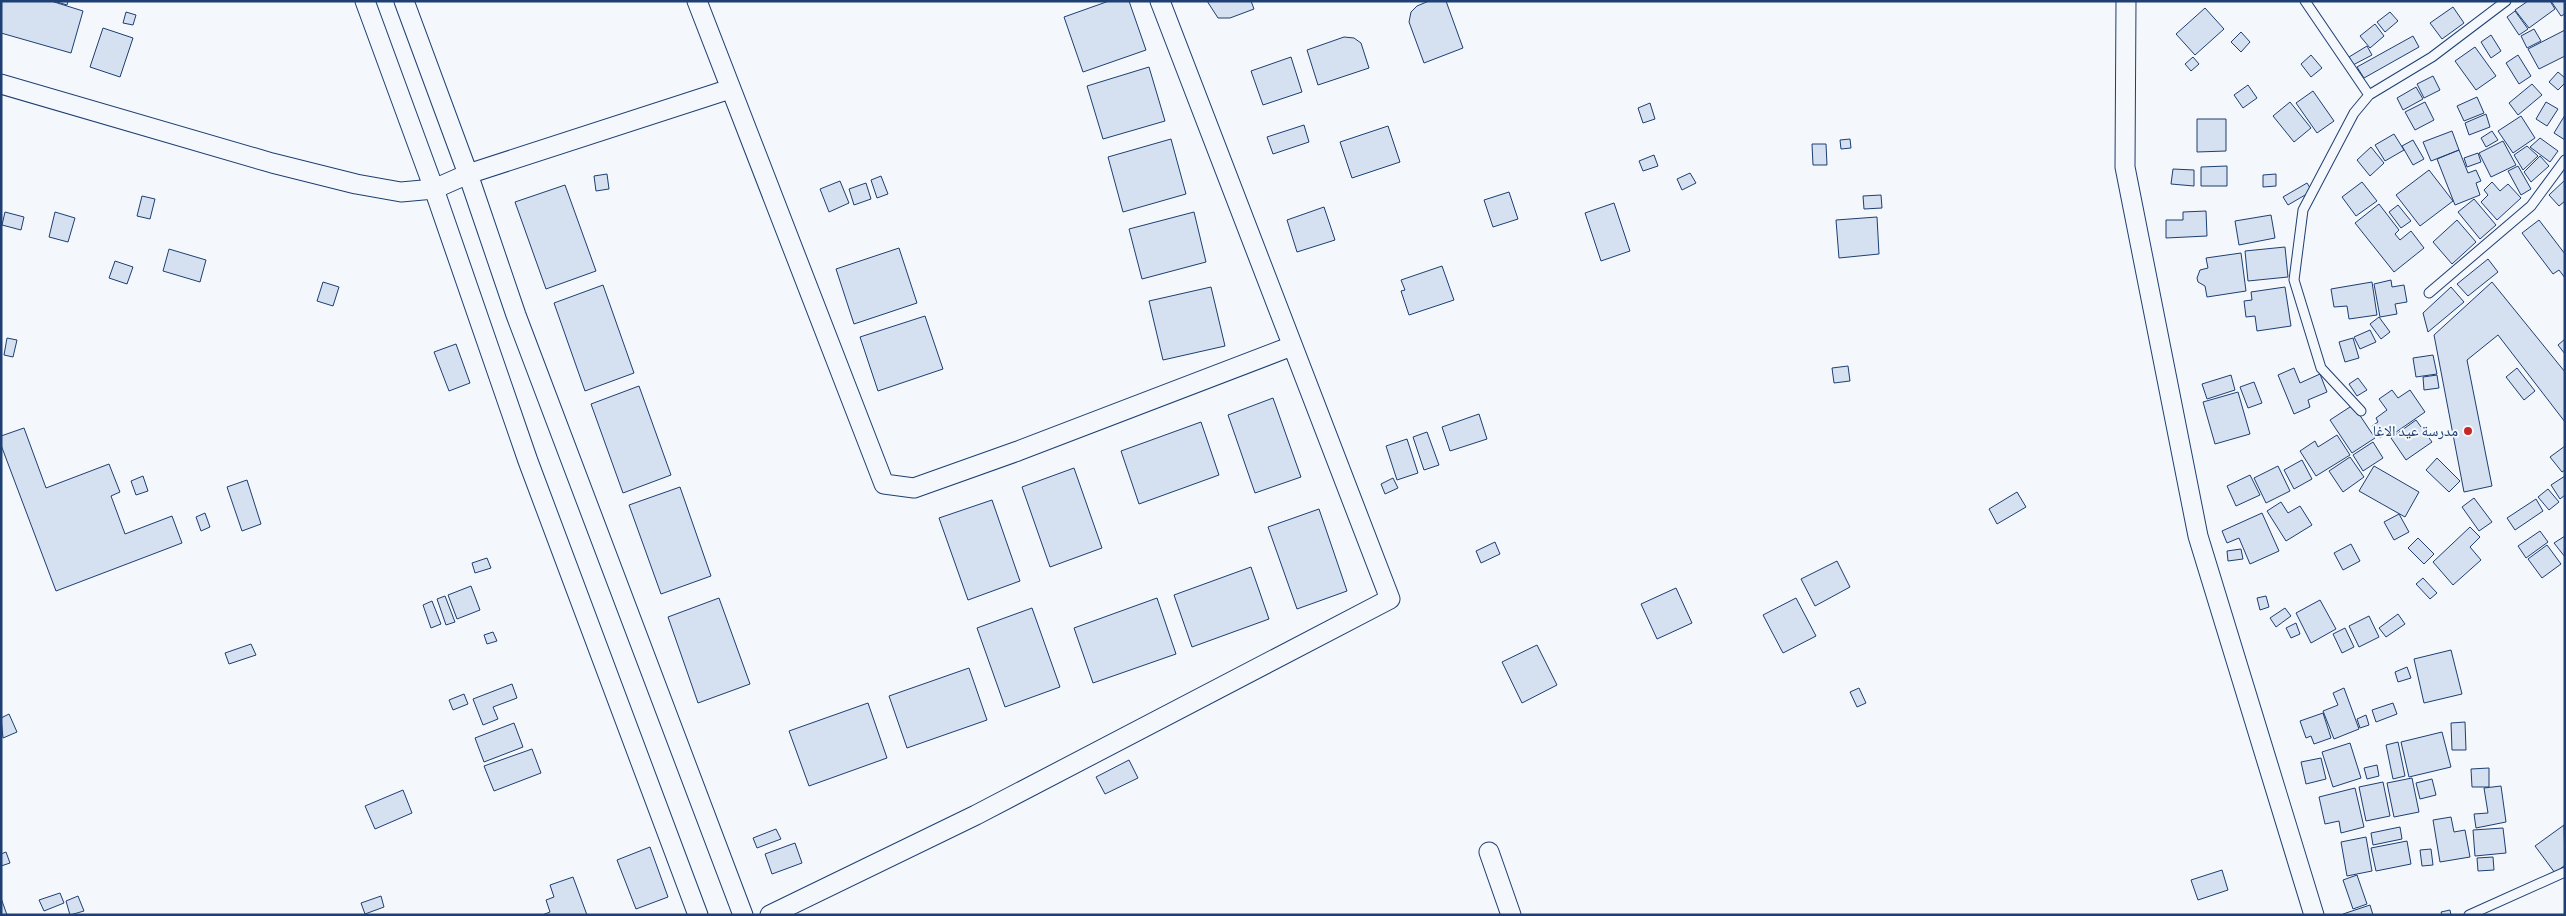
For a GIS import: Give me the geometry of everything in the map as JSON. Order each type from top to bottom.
[{"type":"street","points":[[365,1],[434,189],[528,461],[698,915]]},
{"type":"street","points":[[404,1],[468,174],[516,315],[743,915]]},
{"type":"street","points":[[697,1],[884,484],[914,488],[1018,451],[1292,346]]},
{"type":"street","points":[[770,915],[976,815],[1390,599],[1160,1]]},
{"type":"street","points":[[2126,1],[2125,167],[2198,536],[2314,915]]},
{"type":"street","points":[[1,84],[272,163],[356,184],[401,192],[434,189],[468,174],[730,89]]},
{"type":"street","points":[[1489,852],[1511,915]]},
{"type":"lane","points":[[2306,1],[2369,95]]},
{"type":"lane","points":[[2361,411],[2321,368],[2294,280],[2303,210],[2354,113],[2369,95],[2432,57],[2506,1]]},
{"type":"lane","points":[[2429,293],[2531,206],[2565,160]]},
{"type":"lane","points":[[2469,915],[2565,872]]},
{"type":"building","points":[[1,1],[51,1],[83,11],[71,53],[1,33]]},
{"type":"building","points":[[54,1],[68,1],[67,5]]},
{"type":"building","points":[[1109,1],[1129,1],[1146,50],[1083,72],[1064,17]]},
{"type":"building","points":[[1207,1],[1251,1],[1254,9],[1230,18],[1218,18]]},
{"type":"building","points":[[1429,1],[1446,1],[1463,48],[1424,63],[1409,22],[1411,12],[1417,6]]},
{"type":"building","points":[[2528,1],[2550,1],[2555,9],[2529,28],[2515,10]]},
{"type":"building","points":[[2551,1],[2565,1],[2565,14],[2561,16]]},
{"type":"building","points":[[2453,7],[2464,23],[2442,39],[2430,23]]},
{"type":"building","points":[[2205,8],[2224,29],[2195,55],[2176,34]]},
{"type":"building","points":[[2515,11],[2528,29],[2519,35],[2507,17]]},
{"type":"building","points":[[126,12],[136,15],[133,25],[123,23]]},
{"type":"building","points":[[2390,12],[2398,21],[2385,32],[2377,22]]},
{"type":"building","points":[[2375,24],[2384,36],[2370,48],[2360,36]]},
{"type":"building","points":[[103,28],[133,38],[120,77],[90,67]]},
{"type":"building","points":[[2534,29],[2541,41],[2527,48],[2521,36]]},
{"type":"building","points":[[2565,30],[2565,56],[2539,69],[2528,49]]},
{"type":"building","points":[[2241,32],[2250,42],[2241,52],[2231,42]]},
{"type":"building","points":[[2491,35],[2501,51],[2491,58],[2481,42]]},
{"type":"building","points":[[2413,36],[2419,47],[2364,78],[2357,67]]},
{"type":"building","points":[[1344,37],[1354,38],[1361,43],[1369,68],[1318,85],[1307,50]]},
{"type":"building","points":[[2367,46],[2372,55],[2353,65],[2349,57]]},
{"type":"building","points":[[2475,47],[2496,76],[2476,90],[2455,61]]},
{"type":"building","points":[[2311,55],[2322,68],[2311,77],[2301,64]]},
{"type":"building","points":[[2518,55],[2531,76],[2519,84],[2506,63]]},
{"type":"building","points":[[1291,57],[1302,92],[1263,105],[1251,71]]},
{"type":"building","points":[[2193,57],[2199,64],[2191,71],[2185,64]]},
{"type":"building","points":[[1149,67],[1165,121],[1103,139],[1087,86]]},
{"type":"building","points":[[2558,72],[2565,78],[2565,83],[2558,90],[2549,82]]},
{"type":"building","points":[[2433,76],[2440,90],[2424,98],[2417,84]]},
{"type":"building","points":[[2532,84],[2542,95],[2518,115],[2509,103]]},
{"type":"building","points":[[2248,85],[2257,98],[2243,108],[2234,95]]},
{"type":"building","points":[[2416,87],[2423,99],[2403,110],[2397,98]]},
{"type":"building","points":[[2313,91],[2334,121],[2317,133],[2296,103]]},
{"type":"building","points":[[2477,97],[2484,113],[2464,121],[2457,106]]},
{"type":"building","points":[[2290,102],[2311,128],[2294,142],[2273,116]]},
{"type":"building","points":[[2425,102],[2434,120],[2415,130],[2405,112]]},
{"type":"building","points":[[2546,102],[2558,109],[2547,126],[2536,119]]},
{"type":"building","points":[[1650,103],[1655,119],[1643,123],[1638,108]]},
{"type":"building","points":[[2486,114],[2490,127],[2469,135],[2465,123]]},
{"type":"building","points":[[2565,115],[2565,140],[2554,133]]},
{"type":"building","points":[[2521,116],[2535,138],[2513,153],[2498,131]]},
{"type":"building","points":[[2197,119],[2226,119],[2226,151],[2197,152]]},
{"type":"building","points":[[1304,125],[1309,142],[1273,154],[1267,137]]},
{"type":"building","points":[[1388,126],[1400,162],[1352,178],[1340,142]]},
{"type":"building","points":[[2452,131],[2459,150],[2431,161],[2423,142]]},
{"type":"building","points":[[2492,131],[2498,140],[2486,147],[2481,138]]},
{"type":"building","points":[[2394,134],[2404,150],[2385,161],[2375,145]]},
{"type":"building","points":[[2540,138],[2558,151],[2550,162],[2530,147]]},
{"type":"building","points":[[1171,139],[1186,194],[1123,212],[1108,157]]},
{"type":"building","points":[[1850,139],[1851,148],[1841,149],[1840,140]]},
{"type":"building","points":[[2413,140],[2424,159],[2413,165],[2402,146]]},
{"type":"building","points":[[2503,141],[2516,165],[2491,177],[2479,153]]},
{"type":"building","points":[[1812,144],[1826,144],[1827,165],[1813,165]]},
{"type":"building","points":[[2527,146],[2538,156],[2523,170],[2514,155]]},
{"type":"building","points":[[2371,147],[2384,163],[2370,176],[2357,160]]},
{"type":"building","points":[[2459,150],[2468,173],[2476,170],[2481,181],[2476,183],[2480,195],[2455,205],[2437,159]]},
{"type":"building","points":[[2478,153],[2481,162],[2467,167],[2464,158]]},
{"type":"building","points":[[1654,155],[1658,166],[1643,171],[1639,161]]},
{"type":"building","points":[[2540,156],[2549,166],[2531,182],[2524,172]]},
{"type":"building","points":[[2227,166],[2227,186],[2201,186],[2201,167]]},
{"type":"building","points":[[2518,166],[2531,189],[2521,195],[2508,171]]},
{"type":"building","points":[[2173,169],[2194,170],[2194,186],[2171,184]]},
{"type":"building","points":[[2429,170],[2453,201],[2420,226],[2396,195]]},
{"type":"building","points":[[1690,173],[1696,183],[1682,190],[1677,179]]},
{"type":"building","points":[[607,174],[609,189],[596,191],[594,176]]},
{"type":"building","points":[[2276,174],[2276,186],[2263,187],[2263,175]]},
{"type":"building","points":[[881,176],[888,194],[877,198],[871,180]]},
{"type":"building","points":[[2565,180],[2565,201],[2559,206],[2549,195]]},
{"type":"building","points":[[840,181],[849,203],[829,212],[820,189]]},
{"type":"building","points":[[2362,182],[2377,201],[2356,216],[2342,197]]},
{"type":"building","points":[[2492,182],[2500,191],[2508,184],[2521,198],[2497,220],[2481,202],[2488,195],[2484,190]]},
{"type":"building","points":[[866,183],[871,199],[854,205],[849,189]]},
{"type":"building","points":[[2307,183],[2312,191],[2288,205],[2283,197]]},
{"type":"building","points":[[565,185],[596,271],[546,289],[515,202]]},
{"type":"building","points":[[1509,192],[1518,219],[1493,227],[1484,200]]},
{"type":"building","points":[[1881,195],[1882,208],[1864,209],[1863,196]]},
{"type":"building","points":[[142,196],[155,199],[150,219],[137,216]]},
{"type":"building","points":[[2474,199],[2496,225],[2480,239],[2458,212]]},
{"type":"building","points":[[1614,203],[1630,251],[1601,261],[1585,213]]},
{"type":"building","points":[[2379,204],[2399,230],[2395,234],[2400,240],[2411,231],[2424,248],[2394,272],[2355,223]]},
{"type":"building","points":[[2398,205],[2411,221],[2401,228],[2389,212]]},
{"type":"building","points":[[1324,207],[1335,240],[1297,252],[1287,220]]},
{"type":"building","points":[[2206,211],[2207,236],[2166,238],[2166,220],[2183,220],[2183,212]]},
{"type":"building","points":[[5,212],[24,217],[21,230],[2,225]]},
{"type":"building","points":[[55,212],[75,218],[68,242],[49,237]]},
{"type":"building","points":[[1194,212],[1206,262],[1142,279],[1129,229]]},
{"type":"building","points":[[2271,215],[2275,238],[2239,245],[2235,221]]},
{"type":"building","points":[[1877,217],[1879,254],[1839,258],[1836,220]]},
{"type":"building","points":[[2457,220],[2476,242],[2452,264],[2433,242]]},
{"type":"building","points":[[2539,220],[2565,254],[2565,278],[2559,270],[2553,274],[2522,233]]},
{"type":"building","points":[[2285,247],[2288,277],[2248,281],[2245,251]]},
{"type":"building","points":[[899,248],[917,303],[854,324],[836,269]]},
{"type":"building","points":[[169,249],[206,260],[200,282],[163,271]]},
{"type":"building","points":[[2241,253],[2246,291],[2207,297],[2205,286],[2198,282],[2197,278],[2200,270],[2208,268],[2206,258]]},
{"type":"building","points":[[2488,259],[2498,272],[2468,296],[2457,284]]},
{"type":"building","points":[[115,261],[133,267],[127,284],[109,278]]},
{"type":"building","points":[[1442,266],[1454,300],[1409,315],[1401,291],[1405,290],[1401,280]]},
{"type":"building","points":[[2391,280],[2392,287],[2404,285],[2407,302],[2395,304],[2397,314],[2380,317],[2374,284]]},
{"type":"building","points":[[323,282],[339,287],[333,306],[317,301]]},
{"type":"building","points":[[2372,282],[2377,315],[2349,319],[2347,306],[2334,307],[2331,289]]},
{"type":"building","points":[[2492,282],[2565,372],[2565,422],[2498,335],[2467,360],[2492,486],[2464,492],[2434,335]]},
{"type":"building","points":[[603,285],[634,373],[585,391],[554,303]]},
{"type":"building","points":[[1211,287],[1225,346],[1163,360],[1149,301]]},
{"type":"building","points":[[2285,287],[2291,326],[2257,331],[2255,316],[2246,317],[2244,301],[2252,300],[2251,292]]},
{"type":"building","points":[[2451,287],[2464,302],[2428,332],[2423,313]]},
{"type":"building","points":[[925,316],[943,369],[878,391],[860,337]]},
{"type":"building","points":[[2379,317],[2390,332],[2381,339],[2370,324]]},
{"type":"building","points":[[2370,330],[2376,342],[2360,349],[2354,337]]},
{"type":"building","points":[[7,338],[17,340],[13,357],[4,355]]},
{"type":"building","points":[[2353,338],[2359,358],[2345,362],[2339,342]]},
{"type":"building","points":[[2565,339],[2565,354],[2558,345]]},
{"type":"building","points":[[456,344],[470,383],[449,391],[434,352]]},
{"type":"building","points":[[2433,355],[2437,374],[2416,377],[2413,358]]},
{"type":"building","points":[[1848,366],[1850,381],[1834,383],[1832,368]]},
{"type":"building","points":[[2294,368],[2300,383],[2320,374],[2327,392],[2308,400],[2310,407],[2294,414],[2278,375]]},
{"type":"building","points":[[2517,368],[2535,391],[2524,400],[2506,377]]},
{"type":"building","points":[[2231,375],[2235,390],[2207,399],[2202,384]]},
{"type":"building","points":[[2437,375],[2439,388],[2424,390],[2423,377]]},
{"type":"building","points":[[2358,378],[2367,390],[2357,396],[2349,384]]},
{"type":"building","points":[[2254,382],[2262,403],[2248,408],[2240,387]]},
{"type":"building","points":[[639,386],[671,475],[623,493],[591,404]]},
{"type":"building","points":[[2392,390],[2398,398],[2410,390],[2425,412],[2389,437],[2386,433],[2380,438],[2372,426],[2378,422],[2376,418],[2387,410],[2379,399]]},
{"type":"building","points":[[2238,392],[2250,434],[2215,444],[2203,402]]},
{"type":"building","points":[[1273,398],[1301,477],[1255,493],[1228,415]]},
{"type":"building","points":[[2353,405],[2375,438],[2352,453],[2330,420]]},
{"type":"building","points":[[1479,414],[1487,439],[1450,451],[1442,427]]},
{"type":"building","points":[[2416,420],[2432,442],[2406,460],[2391,438]]},
{"type":"building","points":[[1201,422],[1219,475],[1139,504],[1121,451]]},
{"type":"building","points":[[24,428],[46,488],[109,464],[120,492],[111,496],[125,534],[172,516],[182,543],[56,591],[1,445],[1,436]]},
{"type":"building","points":[[1427,432],[1439,465],[1424,470],[1413,437]]},
{"type":"building","points":[[2337,435],[2350,455],[2316,476],[2300,451],[2315,441],[2318,447]]},
{"type":"building","points":[[1407,439],[1418,473],[1397,480],[1386,446]]},
{"type":"building","points":[[2373,442],[2383,458],[2363,471],[2353,455]]},
{"type":"building","points":[[2565,446],[2565,470],[2562,472],[2550,457]]},
{"type":"building","points":[[2350,457],[2364,477],[2343,492],[2329,471]]},
{"type":"building","points":[[2437,458],[2460,481],[2449,492],[2426,470]]},
{"type":"building","points":[[2302,460],[2312,479],[2294,489],[2284,470]]},
{"type":"building","points":[[2278,466],[2290,491],[2266,503],[2254,478]]},
{"type":"building","points":[[2374,466],[2419,492],[2405,517],[2359,491]]},
{"type":"building","points":[[1074,468],[1102,548],[1050,567],[1022,487]]},
{"type":"building","points":[[2250,475],[2260,495],[2236,506],[2227,486]]},
{"type":"building","points":[[143,476],[148,491],[136,495],[131,481]]},
{"type":"building","points":[[2565,476],[2565,495],[2560,499],[2551,485]]},
{"type":"building","points":[[1393,478],[1398,488],[1385,494],[1381,484]]},
{"type":"building","points":[[247,480],[261,524],[242,531],[227,487]]},
{"type":"building","points":[[680,487],[711,576],[661,594],[629,505]]},
{"type":"building","points":[[2548,489],[2559,502],[2549,510],[2538,497]]},
{"type":"building","points":[[2017,492],[2026,507],[1997,524],[1989,509]]},
{"type":"building","points":[[2474,498],[2492,522],[2479,531],[2462,507]]},
{"type":"building","points":[[2536,499],[2543,511],[2515,530],[2507,518]]},
{"type":"building","points":[[992,500],[1020,581],[968,600],[939,518]]},
{"type":"building","points":[[2281,502],[2288,513],[2300,506],[2312,525],[2286,541],[2267,511]]},
{"type":"building","points":[[1319,509],[1347,591],[1297,609],[1268,527]]},
{"type":"building","points":[[205,513],[210,527],[201,531],[196,517]]},
{"type":"building","points":[[2262,513],[2279,551],[2250,564],[2239,538],[2227,543],[2222,531]]},
{"type":"building","points":[[2399,514],[2409,532],[2394,540],[2384,522]]},
{"type":"building","points":[[2470,527],[2480,537],[2470,547],[2481,560],[2453,585],[2433,562]]},
{"type":"building","points":[[2540,531],[2548,542],[2526,558],[2518,546]]},
{"type":"building","points":[[2565,536],[2565,557],[2554,543]]},
{"type":"building","points":[[2418,538],[2434,554],[2424,564],[2408,548]]},
{"type":"building","points":[[1495,542],[1500,554],[1481,563],[1476,551]]},
{"type":"building","points":[[2351,544],[2360,561],[2343,570],[2334,553]]},
{"type":"building","points":[[2547,545],[2561,564],[2542,578],[2528,559]]},
{"type":"building","points":[[2241,549],[2243,559],[2228,561],[2227,551]]},
{"type":"building","points":[[487,558],[491,568],[475,573],[472,563]]},
{"type":"building","points":[[1837,561],[1850,587],[1815,606],[1801,579]]},
{"type":"building","points":[[1251,567],[1269,619],[1192,647],[1174,595]]},
{"type":"building","points":[[2423,578],[2437,593],[2430,599],[2416,584]]},
{"type":"building","points":[[471,586],[480,610],[457,619],[448,595]]},
{"type":"building","points":[[1676,588],[1692,623],[1657,639],[1641,604]]},
{"type":"building","points":[[445,596],[455,622],[446,625],[437,599]]},
{"type":"building","points":[[2266,596],[2269,607],[2260,610],[2257,598]]},
{"type":"building","points":[[719,598],[750,684],[698,703],[668,617]]},
{"type":"building","points":[[1157,598],[1176,654],[1093,683],[1074,628]]},
{"type":"building","points":[[1796,598],[1816,636],[1783,653],[1763,615]]},
{"type":"building","points":[[2320,600],[2336,629],[2311,643],[2296,613]]},
{"type":"building","points":[[432,601],[441,624],[431,628],[423,605]]},
{"type":"building","points":[[1032,608],[1060,687],[1005,707],[977,628]]},
{"type":"building","points":[[2285,608],[2291,616],[2276,627],[2270,618]]},
{"type":"building","points":[[2398,614],[2405,624],[2386,637],[2379,628]]},
{"type":"building","points":[[2369,616],[2379,637],[2359,647],[2349,626]]},
{"type":"building","points":[[2296,623],[2300,634],[2291,638],[2286,628]]},
{"type":"building","points":[[2345,628],[2354,647],[2342,653],[2333,634]]},
{"type":"building","points":[[493,632],[497,641],[487,644],[484,635]]},
{"type":"building","points":[[251,644],[256,655],[229,664],[225,653]]},
{"type":"building","points":[[1537,645],[1557,685],[1522,703],[1502,662]]},
{"type":"building","points":[[2451,650],[2462,694],[2424,703],[2414,659]]},
{"type":"building","points":[[2407,667],[2411,678],[2398,682],[2395,672]]},
{"type":"building","points":[[969,668],[987,720],[907,748],[889,696]]},
{"type":"building","points":[[512,684],[517,698],[493,707],[498,719],[483,725],[473,699]]},
{"type":"building","points":[[1859,688],[1866,703],[1857,707],[1850,692]]},
{"type":"building","points":[[2344,688],[2359,729],[2334,739],[2323,711],[2338,705],[2333,693]]},
{"type":"building","points":[[464,694],[468,704],[453,710],[449,700]]},
{"type":"building","points":[[868,703],[887,758],[809,786],[789,731]]},
{"type":"building","points":[[2393,703],[2397,714],[2376,722],[2372,710]]},
{"type":"building","points":[[2323,713],[2331,738],[2314,744],[2311,736],[2306,738],[2300,721]]},
{"type":"building","points":[[9,714],[17,732],[3,738],[1,718]]},
{"type":"building","points":[[2366,715],[2369,725],[2360,728],[2357,719]]},
{"type":"building","points":[[2465,722],[2466,750],[2452,750],[2451,723]]},
{"type":"building","points":[[514,723],[523,747],[484,762],[475,738]]},
{"type":"building","points":[[2442,732],[2451,767],[2409,777],[2401,742]]},
{"type":"building","points":[[2398,742],[2405,776],[2393,779],[2386,745]]},
{"type":"building","points":[[2350,743],[2361,778],[2333,787],[2322,752]]},
{"type":"building","points":[[532,749],[541,773],[494,791],[484,766]]},
{"type":"building","points":[[2321,758],[2326,779],[2306,784],[2301,762]]},
{"type":"building","points":[[1129,760],[1138,778],[1105,794],[1096,777]]},
{"type":"building","points":[[2377,765],[2379,776],[2367,779],[2364,768]]},
{"type":"building","points":[[2489,768],[2489,787],[2472,787],[2471,769]]},
{"type":"building","points":[[2412,778],[2419,812],[2394,817],[2387,783]]},
{"type":"building","points":[[2432,779],[2436,795],[2420,799],[2416,783]]},
{"type":"building","points":[[2383,782],[2390,816],[2366,821],[2359,787]]},
{"type":"building","points":[[2501,786],[2506,822],[2476,828],[2474,814],[2488,813],[2484,788]]},
{"type":"building","points":[[2355,788],[2364,827],[2341,833],[2339,821],[2325,824],[2319,797]]},
{"type":"building","points":[[403,790],[412,813],[375,829],[365,806]]},
{"type":"building","points":[[2451,817],[2454,832],[2465,830],[2470,857],[2440,862],[2433,820]]},
{"type":"building","points":[[2564,825],[2565,865],[2555,873],[2535,846]]},
{"type":"building","points":[[2400,827],[2402,839],[2373,845],[2371,833]]},
{"type":"building","points":[[2503,828],[2506,853],[2475,856],[2473,830]]},
{"type":"building","points":[[776,829],[781,839],[757,848],[753,838]]},
{"type":"building","points":[[2366,837],[2372,871],[2347,876],[2341,842]]},
{"type":"building","points":[[2407,841],[2411,864],[2376,871],[2371,848]]},
{"type":"building","points":[[795,843],[802,863],[772,874],[765,854]]},
{"type":"building","points":[[650,847],[668,897],[636,909],[617,860]]},
{"type":"building","points":[[2431,849],[2433,865],[2422,866],[2420,850]]},
{"type":"building","points":[[6,852],[10,863],[1,866],[1,854]]},
{"type":"building","points":[[2493,857],[2494,870],[2478,871],[2477,858]]},
{"type":"building","points":[[2222,870],[2228,890],[2198,900],[2191,880]]},
{"type":"building","points":[[2357,875],[2367,904],[2353,909],[2343,880]]},
{"type":"building","points":[[573,877],[587,915],[542,915],[550,912],[546,900],[554,897],[550,885]]},
{"type":"building","points":[[60,893],[64,903],[44,911],[39,900]]},
{"type":"building","points":[[78,896],[84,911],[70,915],[66,901]]},
{"type":"building","points":[[381,896],[384,907],[365,914],[361,903]]},
{"type":"building","points":[[1,898],[7,915],[1,915]]},
{"type":"building","points":[[2370,905],[2373,915],[2343,914]]},
{"type":"building","points":[[2450,910],[2451,915],[2442,915],[2441,912]]},
{"type":"place","name":"مدرسة عيد الاغا","points":[[2468,431]]}]
